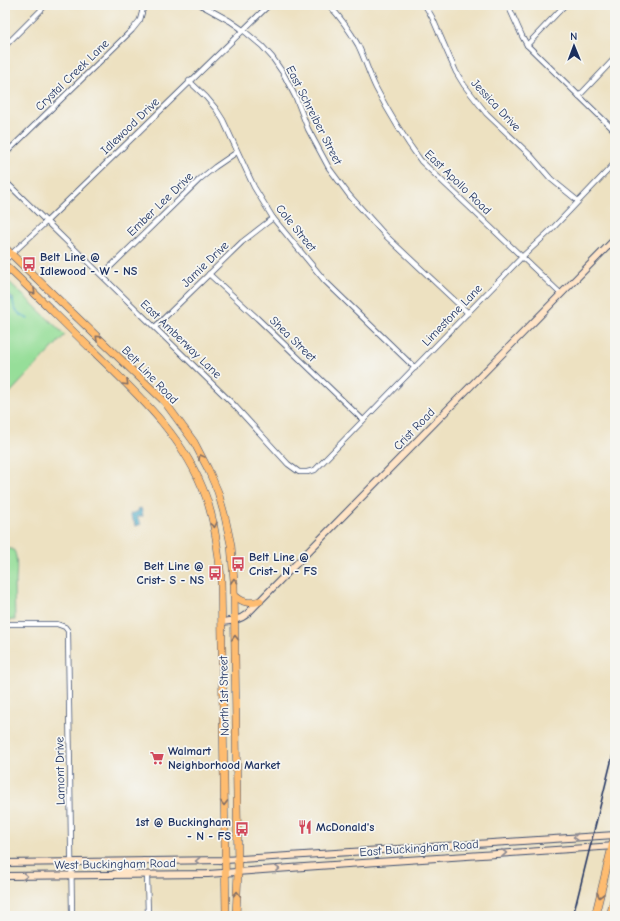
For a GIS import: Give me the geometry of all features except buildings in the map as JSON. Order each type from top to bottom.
[{"type":"main road","name":"Crist Road","points":[[222,622],[243,617],[260,601],[615,239]]},
{"type":"main road","name":"Belt Line Road","points":[[5,248],[164,401],[194,442],[208,469],[225,517],[231,545],[234,620]]},
{"type":"main road","name":"Belt Line Road","points":[[5,265],[155,413],[184,451],[204,493],[213,520],[218,544],[221,577],[222,622]]},
{"type":"main road","points":[[234,595],[246,603],[260,601]]},
{"type":"main road","name":"North 1st Street","points":[[234,620],[238,860],[236,916]]},
{"type":"main road","name":"North 1st Street","points":[[222,622],[226,916]]},
{"type":"main road","points":[[223,726],[236,724]]},
{"type":"main road","points":[[595,916],[615,834]]},
{"type":"main road","name":"East Buckingham Road","points":[[238,860],[615,834]]},
{"type":"main road","name":"East Buckingham Road","points":[[226,872],[613,846]]},
{"type":"main road","points":[[401,848],[401,860]]},
{"type":"main road","points":[[322,854],[324,865]]},
{"type":"main road","name":"West Buckingham Road","points":[[5,863],[238,860]]},
{"type":"main road","points":[[110,876],[122,871],[140,867],[144,862]]},
{"type":"main road","name":"West Buckingham Road","points":[[5,876],[110,876],[226,872]]},
{"type":"main road","points":[[610,916],[615,895]]},
{"type":"street","points":[[5,46],[46,5]]},
{"type":"street","name":"Crystal Creek Lane","points":[[5,154],[132,30],[140,20],[144,5]]},
{"type":"street","name":"East Schreiber Street","points":[[201,5],[243,30],[262,46],[272,57],[296,98],[308,129],[329,168],[348,195],[386,236],[468,313]]},
{"type":"street","name":"Idlewood Drive","points":[[5,260],[47,221],[268,5]]},
{"type":"street","name":"East Apollo Road","points":[[329,5],[358,45],[375,86],[405,139],[421,161],[561,294]]},
{"type":"street","name":"Jessica Drive","points":[[425,5],[432,17],[456,72],[464,85],[486,113],[531,156],[551,179],[578,201]]},
{"type":"street","points":[[508,5],[527,45],[615,131]]},
{"type":"street","points":[[527,45],[565,5]]},
{"type":"street","points":[[579,96],[615,58]]},
{"type":"street","name":"Cole Street","points":[[189,82],[206,97],[223,120],[254,187],[273,218],[325,281],[415,368]]},
{"type":"street","name":"Ember Lee Drive","points":[[102,275],[200,178],[237,152]]},
{"type":"street","name":"Limestone Lane","points":[[300,472],[315,470],[615,163]]},
{"type":"street","name":"East Amberway Lane","points":[[5,181],[234,405],[288,464],[300,472]]},
{"type":"street","name":"Jamie Drive","points":[[155,327],[242,242],[273,218]]},
{"type":"street","name":"Shea Street","points":[[209,274],[363,420]]},
{"type":"street","name":"Lamont Drive","points":[[5,624],[57,624],[65,627],[68,631],[72,916]]},
{"type":"street","points":[[146,875],[148,916]]},
{"type":"green space","points":[[5,278],[65,335],[5,398],[5,294],[11,300],[14,299],[5,290]]},
{"type":"green space","points":[[5,549],[12,549],[16,555],[17,571],[16,584],[14,584],[15,620],[5,620]]},
{"type":"water","points":[[141,508],[143,516],[137,517],[141,524],[136,526],[130,514],[139,511],[138,509]]},
{"type":"waterway","points":[[5,292],[13,300],[14,307],[18,312],[28,319]]},
{"type":"railway","points":[[573,916],[615,746]]},
{"type":"place","name":"Belt Line @ Idlewood - W - NS","points":[[29,264]]},
{"type":"place","name":"Belt Line @ Crist- N - FS","points":[[238,564]]},
{"type":"place","name":"Belt Line @ Crist- S - NS","points":[[215,573]]},
{"type":"place","name":"Walmart Neighborhood Market","points":[[157,758]]},
{"type":"place","name":"McDonald's","points":[[305,827]]},
{"type":"place","name":"1st @ Buckingham - N - FS","points":[[242,829]]}]
